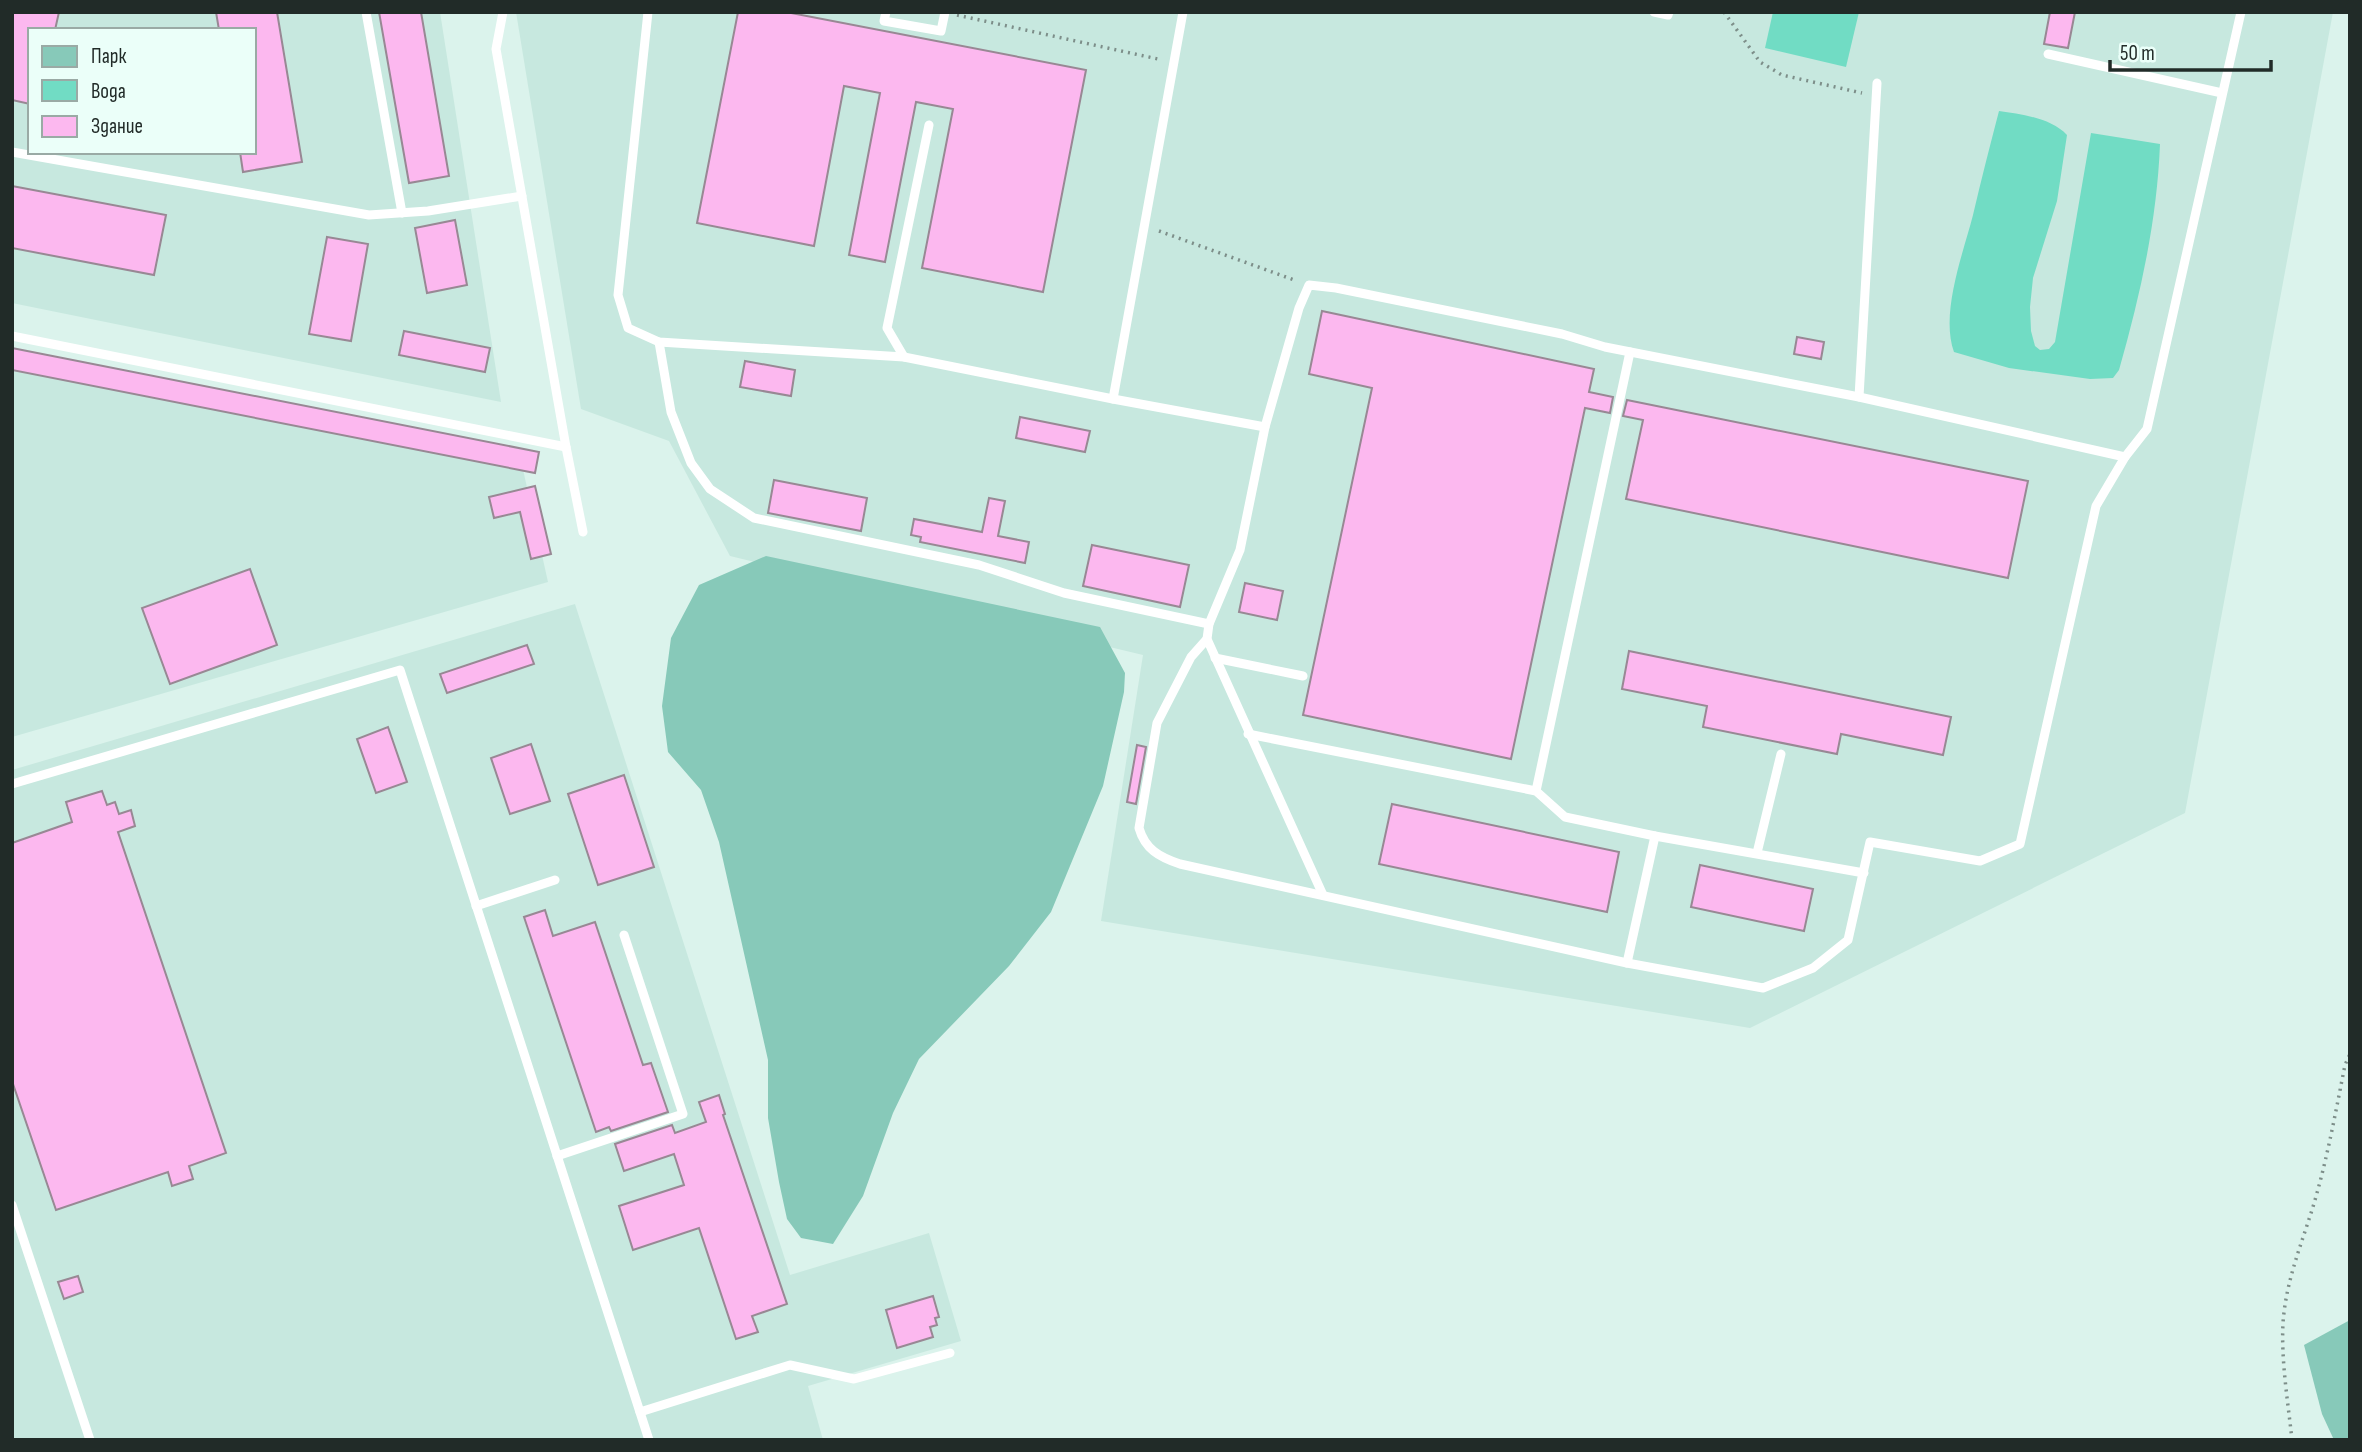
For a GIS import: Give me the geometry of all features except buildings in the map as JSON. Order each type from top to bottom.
[{"type":"lane","points":[[366,12],[402,213]]},
{"type":"lane","points":[[503,12],[496,49],[583,532]]},
{"type":"lane","points":[[648,12],[618,295],[628,328],[659,342],[904,357],[1265,427]]},
{"type":"lane","points":[[886,12],[884,22],[941,31],[945,12]]},
{"type":"lane","points":[[1112,399],[1183,12]]},
{"type":"lane","points":[[1654,12],[1668,15],[1669,12]]},
{"type":"lane","points":[[1207,639],[1191,657],[1157,723],[1139,828],[1143,840],[1160,858],[1627,964],[1763,988],[1813,968],[1848,940],[1870,842],[1980,861],[2020,844],[2096,506],[2125,457],[2147,429],[2241,12]]},
{"type":"lane","points":[[2048,54],[2222,93]]},
{"type":"lane","points":[[1859,397],[1877,83]]},
{"type":"lane","points":[[904,357],[887,328],[929,125]]},
{"type":"lane","points":[[12,152],[369,215],[428,211],[522,196]]},
{"type":"lane","points":[[1323,895],[1207,639],[1209,624],[1240,550],[1265,427],[1299,308],[1309,285],[1336,288],[1549,332],[1630,352],[1859,397],[2125,457]]},
{"type":"lane","points":[[12,336],[566,447]]},
{"type":"lane","points":[[659,342],[671,412],[691,463],[710,489],[754,517],[979,565],[1064,593],[1209,624]]},
{"type":"lane","points":[[1536,791],[1630,352]]},
{"type":"lane","points":[[1215,658],[1303,676]]},
{"type":"lane","points":[[12,784],[400,670],[649,1440]]},
{"type":"lane","points":[[1248,734],[1536,791],[1564,817],[1864,873]]},
{"type":"lane","points":[[1757,853],[1781,754]]},
{"type":"lane","points":[[1627,964],[1655,836]]},
{"type":"lane","points":[[476,906],[555,880]]},
{"type":"lane","points":[[557,1156],[682,1114],[624,935]]},
{"type":"lane","points":[[12,1205],[90,1440]]},
{"type":"lane","points":[[640,1412],[790,1366],[854,1379],[950,1353]]},
{"type":"path","points":[[945,12],[1173,62]]},
{"type":"path","points":[[1724,12],[1760,62],[1768,68],[1782,75],[1854,92],[1876,94]]},
{"type":"path","points":[[1144,226],[1309,285]]},
{"type":"path","points":[[2292,1440],[2283,1323],[2290,1273],[2309,1223],[2327,1160],[2345,1065],[2350,1054]]},
{"type":"shaded area","points":[[12,12],[440,12],[501,402],[12,303]]},
{"type":"shaded area","points":[[516,12],[2333,12],[2185,813],[1750,1028],[1101,921],[1143,655],[730,556],[669,441],[581,409]]},
{"type":"shaded area","points":[[12,359],[522,465],[548,582],[12,737]]},
{"type":"shaded area","points":[[575,604],[790,1275],[929,1233],[961,1341],[808,1386],[823,1440],[12,1440],[12,770]]},
{"type":"green space","points":[[766,556],[1100,627],[1125,673],[1124,692],[1103,786],[1051,912],[1009,966],[919,1059],[893,1113],[863,1196],[833,1244],[801,1238],[787,1219],[768,1118],[768,1060],[719,842],[701,790],[668,752],[662,706],[671,638],[699,585]]},
{"type":"green space","points":[[2350,1320],[2350,1440],[2334,1440],[2322,1414],[2304,1345]]},
{"type":"water","points":[[1773,12],[1859,12],[1846,67],[1765,48]]},
{"type":"water","points":[[1999,111],[2026,115],[2053,124],[2067,135],[2057,201],[2033,278],[2031,331],[2035,346],[2040,350],[2049,349],[2055,342],[2091,133],[2160,144],[2155,202],[2146,258],[2119,370],[2113,378],[2090,379],[2009,368],[1954,352],[1950,337],[1950,320],[1954,284]]}]
